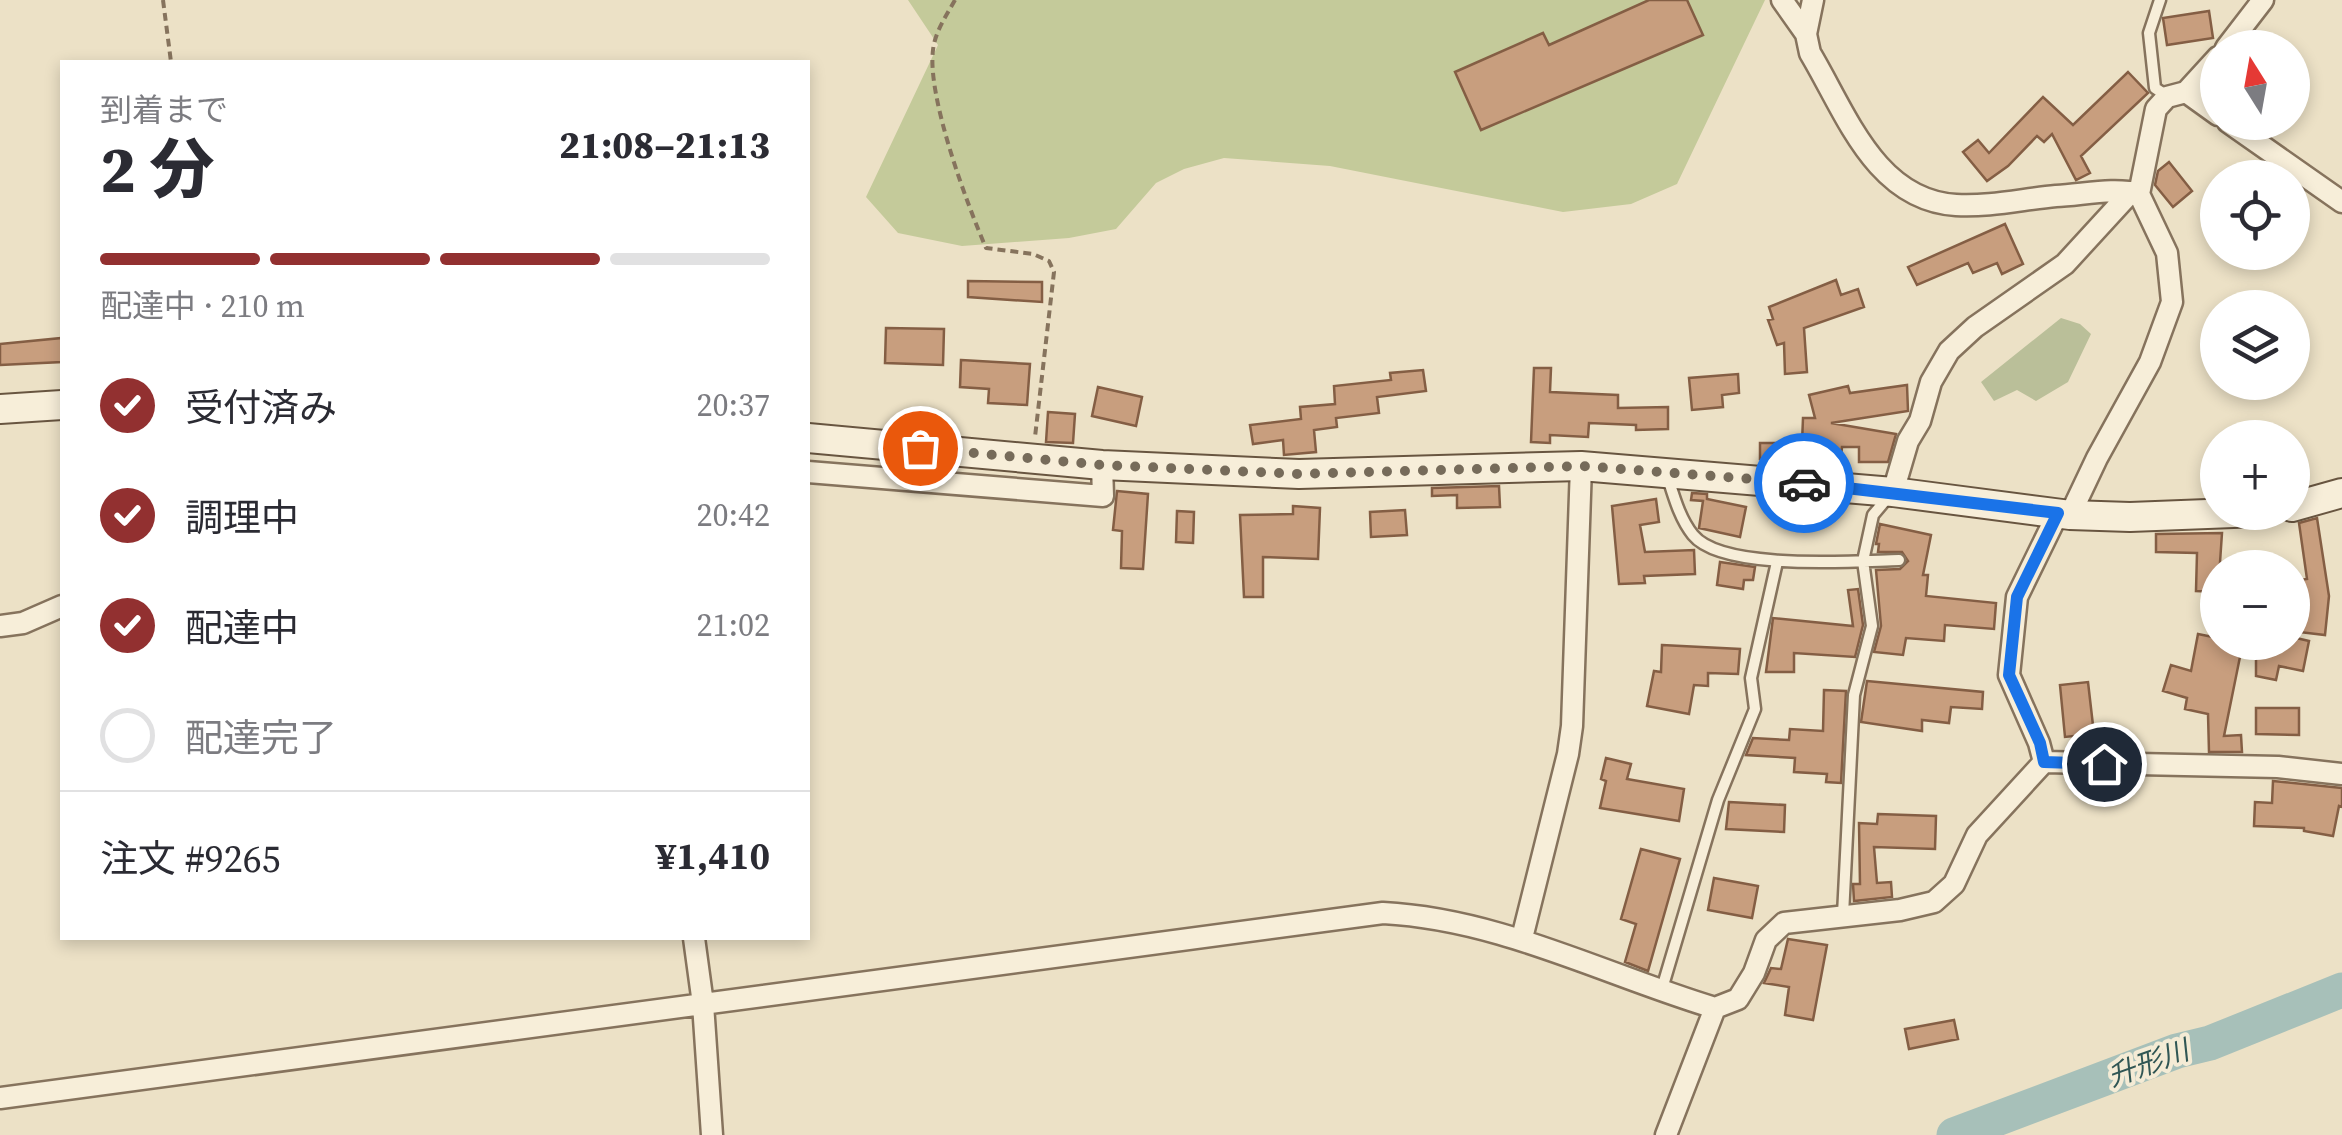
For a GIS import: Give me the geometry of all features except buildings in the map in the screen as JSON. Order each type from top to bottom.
[{"type":"main road","points":[[0,408],[60,405]]},
{"type":"main road","points":[[810,438],[1102,465],[1299,474],[1582,466],[1893,492],[2064,514],[2130,518],[2200,515]]},
{"type":"main road","points":[[2310,502],[2342,493]]},
{"type":"street","points":[[1782,0],[1806,34]]},
{"type":"street","points":[[1812,0],[1806,34],[1810,53],[1872,160],[1913,195],[1954,205],[1979,205],[2135,193]]},
{"type":"street","points":[[2242,30],[2263,0]]},
{"type":"street","points":[[1893,492],[1931,382],[1949,351],[1975,327],[2065,264],[2135,193],[2156,109],[2200,74]]},
{"type":"street","points":[[2177,95],[2200,106]]},
{"type":"street","points":[[2254,140],[2342,202]]},
{"type":"street","points":[[2044,762],[2040,743],[2009,675],[2017,597],[2150,362],[2172,302],[2167,254],[2135,193]]},
{"type":"street","points":[[810,472],[1102,496],[1102,465]]},
{"type":"street","points":[[1522,938],[1572,726],[1582,466]]},
{"type":"street","points":[[0,626],[23,623],[60,607]]},
{"type":"street","points":[[0,1098],[1383,913],[1408,914],[1522,938],[1661,992],[1715,1008],[1738,998],[1754,973],[1766,940],[1784,923],[1900,910],[1934,902],[1954,884],[1978,836],[2044,762],[2278,767],[2342,774]]},
{"type":"street","points":[[694,940],[712,1135]]},
{"type":"street","points":[[1666,1135],[1715,1008]]},
{"type":"lane","points":[[2160,0],[2148,33],[2155,88],[2177,95]]},
{"type":"lane","points":[[1666,472],[1679,512],[1694,537],[1711,550],[1776,562],[1899,560]]},
{"type":"lane","points":[[1844,915],[1854,695],[1872,626],[1863,561],[1873,515],[1893,492]]},
{"type":"lane","points":[[1661,992],[1718,800],[1755,709],[1752,678],[1776,562]]},
{"type":"path","points":[[163,0],[171,60]]},
{"type":"path","points":[[955,0],[935,37],[932,56],[935,88],[973,217],[986,248],[1033,254],[1049,261],[1054,272],[1033,458]]},
{"type":"green space","points":[[908,0],[1765,0],[1677,184],[1631,204],[1563,212],[1330,166],[1224,158],[1184,169],[1156,183],[1116,229],[1069,238],[962,246],[898,233],[866,197],[938,45]]},
{"type":"green space","points":[[2061,318],[2080,324],[2091,334],[2068,382],[2036,401],[2017,390],[1994,401],[1981,382]]},
{"type":"waterway","name":"升形川","points":[[1954,1135],[2177,1051],[2210,1043],[2342,990]]},
{"type":"way so far","points":[[920,448],[1102,465],[1299,474],[1582,466],[1804,483]]},
{"type":"route","points":[[1804,483],[2058,513],[2017,597],[2009,675],[2040,743],[2044,762],[2104,764]]}]
